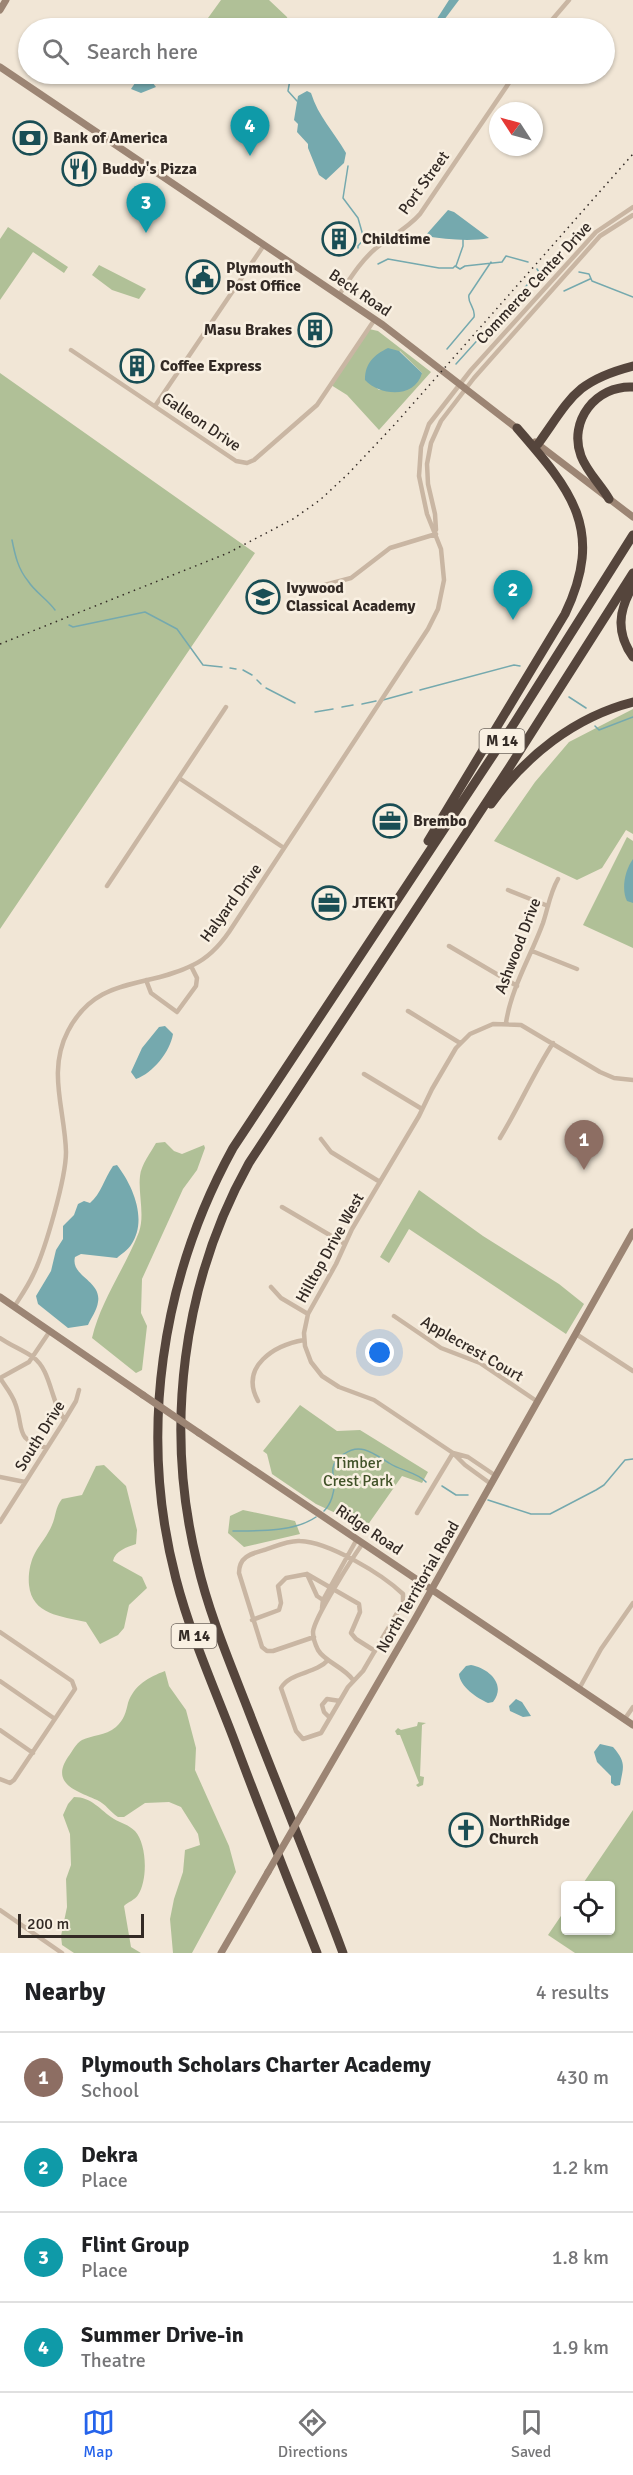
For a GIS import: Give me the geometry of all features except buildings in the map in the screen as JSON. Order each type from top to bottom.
[{"type":"highway","points":[[538,444],[572,398],[586,384],[610,372],[633,366]]},
{"type":"highway","points":[[609,500],[584,462],[579,448],[578,430],[586,410],[595,399],[615,388],[633,387]]},
{"type":"highway","points":[[396,900],[418,857],[575,594],[583,548],[577,510],[570,495],[550,466],[517,428]]},
{"type":"highway","name":"M 14","points":[[316,1953],[195,1637],[176,1578],[160,1494],[158,1456],[159,1397],[171,1310],[189,1246],[212,1188],[233,1148],[515,722],[633,535]]},
{"type":"highway","name":"M 14","points":[[343,1953],[216,1626],[192,1544],[184,1485],[181,1416],[189,1333],[201,1276],[233,1195],[272,1126],[502,777],[633,573]]},
{"type":"highway","points":[[633,586],[625,600],[620,628],[633,657]]},
{"type":"highway","points":[[425,893],[452,860],[500,793],[529,760],[554,739],[579,724],[633,702]]},
{"type":"main road","points":[[0,10],[6,0]]},
{"type":"main road","name":"Beck Road","points":[[0,67],[18,79]]},
{"type":"main road","name":"Beck Road","points":[[25,84],[375,319],[633,518]]},
{"type":"main road","name":"North Territorial Road","points":[[221,1953],[631,1242],[633,1232]]},
{"type":"main road","name":"Ridge Road","points":[[0,1297],[633,1725]]},
{"type":"street","points":[[554,18],[569,0]]},
{"type":"street","name":"Port Street","points":[[339,295],[360,264],[420,214],[508,84]]},
{"type":"street","name":"Commerce Center Drive","points":[[466,388],[596,232],[633,207]]},
{"type":"street","name":"Commerce Center Drive","points":[[459,383],[555,280],[600,236],[633,215]]},
{"type":"street","points":[[155,406],[264,245]]},
{"type":"street","name":"Galleon Drive","points":[[71,350],[236,461],[250,462],[317,405],[375,319]]},
{"type":"street","name":"Halyard Drive","points":[[436,534],[422,496],[418,466],[425,433],[459,383]]},
{"type":"street","name":"Halyard Drive","points":[[14,1306],[36,1269],[65,1166],[57,1078],[58,1057],[63,1041],[77,1017],[96,999],[116,987],[191,966],[207,956],[224,939],[434,617],[441,599],[444,580],[443,559],[436,534],[427,464],[432,438],[444,416],[466,388]]},
{"type":"street","points":[[438,411],[444,416]]},
{"type":"street","points":[[302,591],[351,578],[390,548],[436,534]]},
{"type":"street","points":[[107,886],[226,707]]},
{"type":"street","points":[[179,778],[284,848]]},
{"type":"street","name":"Ashwood Drive","points":[[506,1023],[509,1005],[558,879]]},
{"type":"street","points":[[508,890],[548,906]]},
{"type":"street","points":[[449,946],[516,986]]},
{"type":"street","points":[[531,951],[577,969]]},
{"type":"street","points":[[146,980],[149,992],[177,1012],[196,986],[197,978],[191,966]]},
{"type":"street","points":[[408,1011],[460,1043],[482,1028],[506,1023],[526,1027],[608,1076],[633,1080]]},
{"type":"street","name":"Hilltop Drive West","points":[[304,1340],[308,1314],[345,1244],[460,1043]]},
{"type":"street","points":[[500,1138],[553,1043]]},
{"type":"street","points":[[364,1074],[422,1109]]},
{"type":"street","points":[[321,1139],[331,1152],[380,1182]]},
{"type":"street","points":[[282,1207],[345,1244]]},
{"type":"street","points":[[271,1287],[281,1298],[308,1314]]},
{"type":"street","name":"Applecrest Court","points":[[394,1316],[441,1348],[480,1364],[538,1402]]},
{"type":"street","points":[[47,1448],[31,1444],[23,1436],[15,1401],[0,1378],[34,1358],[50,1331]]},
{"type":"street","points":[[576,1334],[633,1371]]},
{"type":"street","points":[[0,1338],[34,1358],[50,1383],[55,1406],[65,1420]]},
{"type":"street","points":[[258,1401],[252,1382],[261,1362],[278,1347],[304,1340],[311,1362],[327,1381],[374,1400],[453,1452],[468,1457],[496,1476]]},
{"type":"street","name":"South Drive","points":[[0,1522],[65,1420],[76,1401],[79,1390]]},
{"type":"street","points":[[453,1452],[465,1466],[491,1484]]},
{"type":"street","points":[[417,1513],[453,1452]]},
{"type":"street","points":[[0,1477],[26,1482]]},
{"type":"street","points":[[314,1637],[267,1651],[262,1647],[239,1573],[241,1563],[247,1556],[299,1540],[321,1545],[349,1558],[401,1592],[404,1596],[403,1603],[363,1671],[354,1680],[318,1735],[306,1739],[301,1738],[296,1731],[281,1691],[286,1682],[320,1668],[328,1660]]},
{"type":"street","points":[[354,1680],[345,1670],[319,1652],[314,1637],[314,1628],[333,1587],[360,1540]]},
{"type":"street","points":[[252,1620],[279,1610],[281,1603],[278,1586],[283,1579],[307,1574],[360,1604],[360,1612],[351,1633],[356,1640],[375,1651]]},
{"type":"street","points":[[307,1574],[317,1596],[323,1600]]},
{"type":"street","points":[[322,1611],[323,1600],[333,1587]]},
{"type":"street","points":[[579,1689],[633,1603]]},
{"type":"street","points":[[0,1632],[75,1686],[75,1691],[14,1780],[10,1783],[0,1779]]},
{"type":"street","points":[[0,1682],[55,1719]]},
{"type":"street","points":[[330,1718],[324,1712],[322,1705],[327,1699],[340,1701]]},
{"type":"street","points":[[624,1720],[633,1707]]},
{"type":"street","points":[[0,1730],[33,1753]]},
{"type":"street","points":[[0,1910],[63,1953]]},
{"type":"green space","points":[[221,0],[269,0],[287,18],[208,18]]},
{"type":"green space","points":[[8,227],[68,267],[64,273],[33,252],[0,300],[0,239]]},
{"type":"green space","points":[[99,265],[146,289],[139,299],[112,290],[92,275]]},
{"type":"green space","points":[[369,329],[378,331],[431,372],[379,430],[347,395],[331,385]],"holes":[[[400,351],[422,373],[379,390],[374,385]]]},
{"type":"green space","points":[[0,373],[255,553],[0,929]]},
{"type":"green space","points":[[633,709],[633,834],[626,830],[602,868],[577,880],[494,841],[535,782],[569,742]]},
{"type":"green space","points":[[627,837],[633,841],[633,948],[583,925]]},
{"type":"green space","points":[[165,1142],[174,1151],[182,1154],[204,1145],[205,1148],[197,1170],[183,1189],[142,1279],[141,1313],[147,1326],[142,1370],[136,1373],[92,1338],[101,1310],[139,1232],[142,1167],[156,1143]]},
{"type":"green space","points":[[419,1190],[483,1236],[559,1284],[584,1304],[566,1334],[409,1229],[389,1263],[380,1257]]},
{"type":"green space","name":"Timber Crest Park","points":[[300,1405],[337,1431],[360,1430],[428,1472],[422,1483],[402,1476],[367,1526],[346,1511],[342,1516],[316,1504],[272,1474],[267,1454],[263,1451]]},
{"type":"green space","points":[[104,1465],[126,1486],[137,1530],[136,1544],[119,1552],[113,1561],[142,1577],[147,1588],[129,1605],[124,1628],[118,1635],[100,1644],[86,1622],[58,1616],[36,1603],[31,1595],[29,1577],[33,1557],[50,1529],[62,1499],[82,1495],[96,1466]]},
{"type":"green space","points":[[243,1510],[295,1521],[300,1534],[244,1547],[228,1533],[230,1516]]},
{"type":"green space","points":[[165,1671],[169,1686],[186,1710],[196,1748],[195,1770],[229,1846],[236,1872],[192,1953],[173,1953],[170,1919],[183,1872],[185,1850],[200,1845],[198,1834],[181,1807],[169,1802],[145,1803],[124,1817],[118,1817],[100,1802],[74,1790],[64,1780],[62,1774],[63,1766],[78,1743],[116,1727],[123,1719],[134,1691],[148,1679]]},
{"type":"green space","points":[[418,1722],[426,1723],[422,1725],[420,1776],[424,1777],[423,1785],[418,1787],[416,1785],[419,1783],[400,1735],[397,1735],[395,1731],[398,1728],[401,1730],[417,1726]]},
{"type":"green space","points":[[74,1797],[91,1802],[114,1819],[133,1829],[139,1837],[144,1853],[145,1872],[137,1897],[124,1906],[131,1947],[141,1953],[74,1953],[62,1945],[61,1936],[67,1907],[66,1879],[71,1865],[70,1834],[63,1815]]},
{"type":"green space","points":[[633,1810],[633,1953],[575,1953],[548,1935],[561,1916],[561,1935],[615,1935],[615,1881],[585,1881]]},
{"type":"water","points":[[449,0],[459,0],[446,18],[437,18]]},
{"type":"water","points":[[134,84],[154,84],[156,87],[141,93],[131,89]]},
{"type":"water","points":[[307,91],[311,93],[322,117],[346,153],[344,163],[326,180],[319,175],[308,144],[297,132],[298,124],[294,120],[298,96]]},
{"type":"water","points":[[448,210],[489,238],[465,240],[425,236]]},
{"type":"water","points":[[388,348],[399,351],[422,373],[418,381],[405,391],[388,392],[365,380],[371,360]]},
{"type":"water","points":[[633,859],[633,903],[627,901],[624,885]]},
{"type":"water","points":[[165,1026],[173,1034],[168,1048],[149,1072],[136,1079],[131,1072],[142,1048],[159,1027]]},
{"type":"water","points":[[117,1165],[133,1193],[136,1204],[138,1225],[136,1235],[130,1247],[117,1258],[81,1254],[75,1257],[77,1269],[95,1289],[98,1302],[88,1325],[68,1328],[38,1304],[36,1296],[51,1271],[56,1250],[63,1239],[63,1226],[74,1215],[78,1204],[84,1201],[90,1203],[94,1199],[113,1166]]},
{"type":"water","points":[[471,1665],[489,1673],[497,1683],[497,1695],[493,1702],[488,1703],[479,1698],[462,1683],[459,1674],[466,1666]]},
{"type":"water","points":[[516,1699],[522,1702],[531,1716],[523,1717],[510,1711],[509,1706]]},
{"type":"water","points":[[600,1744],[613,1747],[622,1761],[620,1785],[615,1786],[611,1783],[611,1776],[597,1762],[594,1752]]},
{"type":"waterway","points":[[289,84],[288,91],[297,101]]},
{"type":"waterway","points":[[348,166],[343,198],[358,218],[364,239],[358,248]]},
{"type":"waterway","points":[[456,266],[463,239]]},
{"type":"waterway","points":[[378,264],[388,259],[439,268],[455,266],[460,269],[465,266],[502,262],[506,256],[528,262]]},
{"type":"waterway","points":[[447,349],[474,317],[469,295],[491,262]]},
{"type":"waterway","points":[[537,269],[540,274]]},
{"type":"waterway","points":[[456,364],[528,284],[541,274],[552,271]]},
{"type":"waterway","points":[[579,272],[589,274],[592,281],[633,297]]},
{"type":"waterway","points":[[564,291],[590,279]]},
{"type":"waterway","points":[[12,540],[22,572],[34,589],[55,610]]},
{"type":"waterway","points":[[69,625],[73,627],[145,612],[177,629],[203,665],[222,667]]},
{"type":"waterway","points":[[420,690],[514,665],[520,666]]},
{"type":"waterway","points":[[230,668],[236,669]]},
{"type":"waterway","points":[[243,670],[252,675]]},
{"type":"waterway","points":[[257,680],[261,684]]},
{"type":"waterway","points":[[266,688],[295,703]]},
{"type":"waterway","points":[[383,700],[412,692]]},
{"type":"waterway","points":[[569,697],[586,708]]},
{"type":"waterway","points":[[362,704],[376,701]]},
{"type":"waterway","points":[[342,707],[353,705]]},
{"type":"waterway","points":[[315,712],[333,709]]},
{"type":"waterway","points":[[595,726],[599,730],[633,717]]},
{"type":"waterway","points":[[324,1511],[333,1493],[334,1464],[340,1457],[356,1449],[373,1453],[426,1482]]},
{"type":"waterway","points":[[488,1500],[531,1514],[550,1514],[604,1485],[625,1460],[633,1459]]},
{"type":"waterway","points":[[442,1486],[456,1495],[468,1495]]},
{"type":"waterway","points":[[233,1531],[287,1528],[316,1517]]},
{"type":"railway","points":[[0,644],[228,553],[293,519],[320,500],[396,423],[633,154]]},
{"type":"place","name":"Bank of America","points":[[30,138]]},
{"type":"place","name":"Summer Drive-in","points":[[250,156]]},
{"type":"place","name":"Buddy's Pizza","points":[[79,169]]},
{"type":"place","name":"Flint Group","points":[[146,233]]},
{"type":"place","name":"Childtime","points":[[339,239]]},
{"type":"place","name":"Plymouth Post Office","points":[[203,277]]},
{"type":"place","name":"Masu Brakes","points":[[315,330]]},
{"type":"place","name":"Coffee Express","points":[[137,366]]},
{"type":"place","name":"Ivywood Classical Academy","points":[[263,597]]},
{"type":"place","name":"Dekra","points":[[513,620]]},
{"type":"place","name":"Brembo","points":[[390,821]]},
{"type":"place","name":"JTEKT","points":[[329,903]]},
{"type":"place","name":"Plymouth Scholars Charter Academy","points":[[584,1170]]},
{"type":"place","name":"NorthRidge Church","points":[[466,1830]]}]
